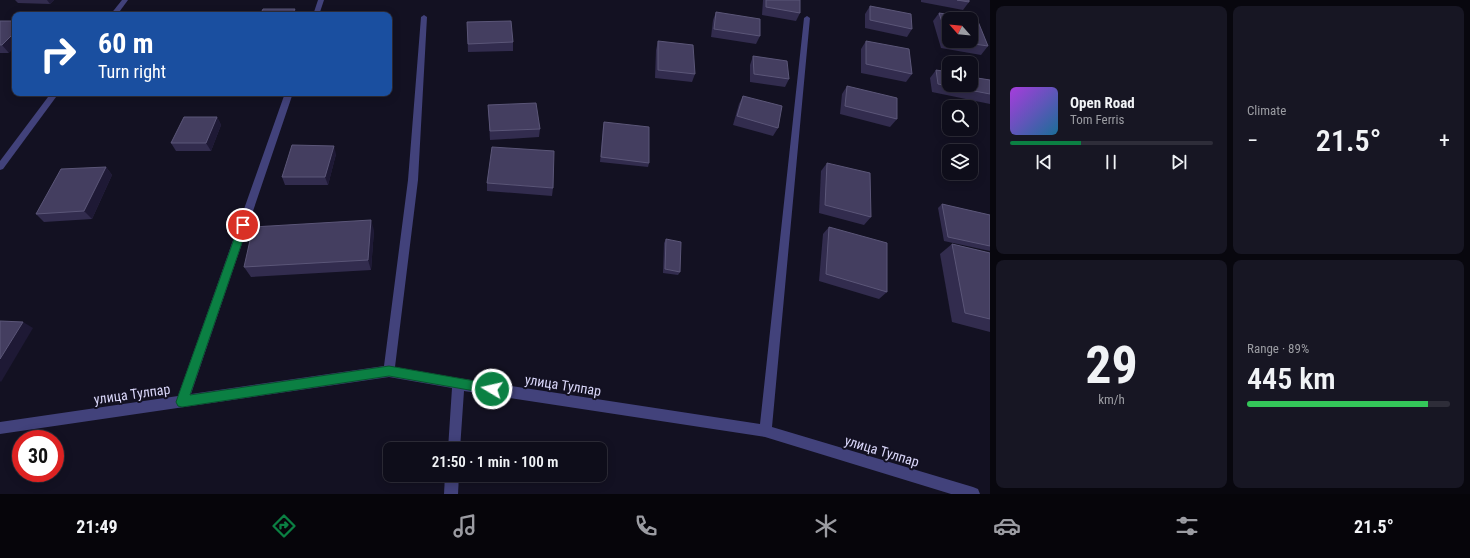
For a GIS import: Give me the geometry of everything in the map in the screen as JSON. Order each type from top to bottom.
[{"type":"street","points":[[116,12],[125,0]]},
{"type":"street","points":[[317,12],[321,0]]},
{"type":"street","points":[[389,371],[413,180],[424,17]]},
{"type":"street","points":[[765,431],[807,18]]},
{"type":"street","points":[[0,167],[53,96]]},
{"type":"street","points":[[182,402],[288,96]]},
{"type":"street","name":"улица Тулпар","points":[[0,428],[389,371],[458,384],[765,431],[973,494]]},
{"type":"street","points":[[454,442],[458,384]]},
{"type":"street","points":[[451,494],[452,482]]},
{"type":"building","points":[[766,0],[800,0],[800,13],[766,7]]},
{"type":"building","points":[[957,0],[969,0],[969,2]]},
{"type":"building","points":[[870,6],[911,14],[912,29],[870,20]]},
{"type":"building","points":[[263,9],[295,9],[294,12],[262,12]]},
{"type":"building","points":[[716,12],[760,19],[760,36],[714,29]]},
{"type":"building","points":[[939,13],[942,13],[942,22]]},
{"type":"building","points":[[0,21],[12,21],[12,35],[2,45],[0,45]]},
{"type":"building","points":[[511,21],[513,42],[468,44],[467,22]]},
{"type":"building","points":[[978,21],[988,46],[978,45]]},
{"type":"building","points":[[658,41],[693,45],[695,74],[658,70]]},
{"type":"building","points":[[866,41],[909,49],[912,74],[866,64]]},
{"type":"building","points":[[753,56],[787,61],[789,79],[754,74]]},
{"type":"building","points":[[936,70],[942,71],[942,85],[938,84]]},
{"type":"building","points":[[978,78],[990,80],[990,94],[978,92]]},
{"type":"building","points":[[847,86],[897,98],[897,119],[845,106]]},
{"type":"building","points":[[743,96],[782,106],[778,128],[737,116]]},
{"type":"building","points":[[536,103],[540,129],[490,131],[488,105]]},
{"type":"building","points":[[184,117],[217,117],[206,143],[171,143]]},
{"type":"building","points":[[604,122],[649,127],[649,163],[601,157]]},
{"type":"building","points":[[292,145],[334,146],[325,177],[282,177]]},
{"type":"building","points":[[492,147],[554,151],[553,188],[487,183]]},
{"type":"building","points":[[827,163],[870,173],[871,217],[825,205]]},
{"type":"building","points":[[106,167],[84,211],[36,214],[61,169]]},
{"type":"building","points":[[942,204],[990,215],[990,246],[948,237]]},
{"type":"building","points":[[371,220],[368,260],[244,267],[253,227]]},
{"type":"building","points":[[829,227],[887,243],[887,292],[826,274]]},
{"type":"building","points":[[666,239],[681,242],[680,272],[665,269]]},
{"type":"building","points":[[952,244],[990,253],[990,319],[965,313]]},
{"type":"building","points":[[0,321],[23,322],[0,359]]},
{"type":"route","points":[[243,225],[182,402],[389,371],[492,389]]}]
